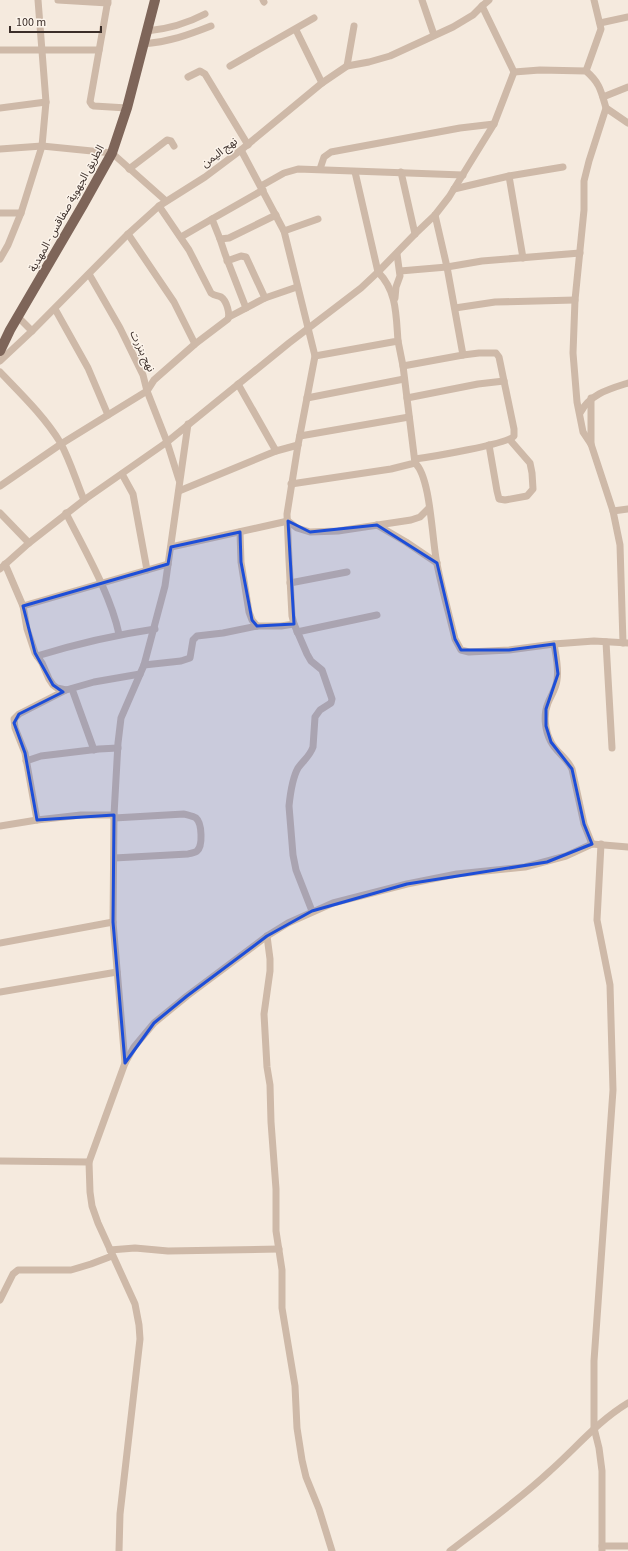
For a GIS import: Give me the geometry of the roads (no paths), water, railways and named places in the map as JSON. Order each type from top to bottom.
[{"type":"main road","name":"الطريق الجهوية صفاقس - المهدية","points":[[0,351],[112,153],[127,108],[155,0]]},
{"type":"street","points":[[0,259],[8,245],[21,214],[42,146],[46,102],[38,0]]},
{"type":"street","points":[[58,0],[108,1],[91,104],[94,106],[127,108]]},
{"type":"street","points":[[422,0],[434,35]]},
{"type":"street","name":"نهج اليمن","points":[[0,361],[55,309],[128,234],[159,206],[206,177],[248,145],[322,84],[347,66],[390,56],[453,27],[473,15],[489,0]]},
{"type":"street","points":[[586,71],[601,29],[594,0]]},
{"type":"street","points":[[69,690],[53,685],[37,656],[27,629],[22,606],[2,567],[66,513],[167,442],[238,384],[361,288],[435,215],[454,189],[494,124],[514,72],[482,6]]},
{"type":"street","points":[[147,31],[164,30],[190,22],[205,14]]},
{"type":"street","points":[[600,23],[628,17]]},
{"type":"street","points":[[230,66],[296,30],[314,18]]},
{"type":"street","points":[[143,44],[162,43],[211,26]]},
{"type":"street","points":[[347,66],[354,26]]},
{"type":"street","points":[[296,30],[322,84]]},
{"type":"street","points":[[0,50],[99,50]]},
{"type":"street","points":[[355,172],[378,272],[385,279],[390,288],[394,302],[415,461],[423,474],[437,563],[454,639],[461,650],[469,652],[509,650],[554,644],[594,641],[625,643],[620,544],[614,511],[591,444],[584,434],[576,391],[573,353],[575,300],[584,210],[584,181],[606,108],[596,80],[586,71],[540,70],[514,72]]},
{"type":"street","points":[[188,77],[200,71],[205,74],[248,145]]},
{"type":"street","points":[[603,97],[628,87]]},
{"type":"street","points":[[0,108],[46,102]]},
{"type":"street","points":[[606,108],[628,123]]},
{"type":"street","points":[[320,169],[324,157],[331,152],[460,128],[494,124]]},
{"type":"street","points":[[128,169],[167,140],[171,141],[174,146]]},
{"type":"street","points":[[0,149],[42,146],[112,153],[128,169],[166,201]]},
{"type":"street","points":[[241,150],[284,231],[315,356],[291,484],[287,514],[292,616],[297,632],[307,654],[311,661],[322,670],[332,699],[330,704],[320,710],[315,717],[312,752],[298,769],[289,806],[293,854],[296,870],[312,911]]},
{"type":"street","points":[[454,189],[509,176],[563,167]]},
{"type":"street","points":[[181,237],[291,170],[320,169],[355,172],[401,172],[463,175]]},
{"type":"street","points":[[401,172],[415,234]]},
{"type":"street","points":[[509,176],[523,258]]},
{"type":"street","points":[[159,206],[181,237],[213,296],[222,298],[229,313],[229,317]]},
{"type":"street","points":[[0,214],[21,214]]},
{"type":"street","points":[[220,239],[229,238],[276,215]]},
{"type":"street","points":[[435,215],[447,267],[463,355]]},
{"type":"street","points":[[212,219],[246,308]]},
{"type":"street","points":[[284,231],[318,219]]},
{"type":"street","points":[[128,234],[170,296],[195,344]]},
{"type":"street","points":[[400,271],[447,267],[482,261],[580,253]]},
{"type":"street","points":[[394,302],[400,271],[397,254]]},
{"type":"street","points":[[227,261],[243,256],[246,257],[265,298]]},
{"type":"street","name":"نهج بنزرت","points":[[88,274],[120,328],[143,376],[147,391],[167,442],[179,487]]},
{"type":"street","points":[[0,486],[61,444],[147,391],[154,380],[195,344],[227,321],[229,317],[265,298],[297,287]]},
{"type":"street","points":[[454,308],[494,302],[575,300]]},
{"type":"street","points":[[55,309],[88,368],[108,415]]},
{"type":"street","points":[[18,317],[32,331]]},
{"type":"street","points":[[7,337],[18,344]]},
{"type":"street","points":[[315,356],[398,341]]},
{"type":"street","points":[[291,484],[391,469],[415,461],[510,440],[514,436],[514,429],[499,357],[496,353],[463,355],[403,366]]},
{"type":"street","points":[[0,372],[46,421],[61,444],[84,500]]},
{"type":"street","points":[[307,398],[404,379]]},
{"type":"street","points":[[407,398],[471,385],[504,381]]},
{"type":"street","points":[[580,413],[582,408],[600,392],[628,383]]},
{"type":"street","points":[[238,384],[276,451]]},
{"type":"street","points":[[591,444],[592,398]]},
{"type":"street","points":[[300,436],[409,418]]},
{"type":"street","points":[[125,1063],[113,922],[114,816],[118,748],[121,718],[144,665],[155,629],[165,586],[188,424]]},
{"type":"street","points":[[490,445],[499,499],[505,500],[528,496],[533,487],[530,463],[510,440]]},
{"type":"street","points":[[179,487],[276,451],[298,445]]},
{"type":"street","points":[[122,474],[133,494],[147,570]]},
{"type":"street","points":[[288,521],[297,528],[310,532],[338,531],[414,520],[420,517],[429,508]]},
{"type":"street","points":[[614,511],[628,509]]},
{"type":"street","points":[[0,513],[29,543]]},
{"type":"street","points":[[66,513],[111,608],[119,634]]},
{"type":"street","points":[[171,548],[288,521]]},
{"type":"street","points":[[377,525],[437,563]]},
{"type":"street","points":[[240,532],[241,562],[250,612],[252,620],[257,626]]},
{"type":"street","points":[[620,544],[628,545]]},
{"type":"street","points":[[22,606],[168,564]]},
{"type":"street","points":[[290,583],[347,572]]},
{"type":"street","points":[[297,632],[377,616]]},
{"type":"street","points":[[144,665],[181,661],[190,658],[192,640],[197,636],[223,633],[257,626],[281,626],[294,624]]},
{"type":"street","points":[[37,656],[77,644],[119,634],[155,629]]},
{"type":"street","points":[[606,642],[612,748]]},
{"type":"street","points":[[554,644],[558,674],[556,688],[548,702],[546,709],[546,726],[551,742],[569,763],[572,769],[584,824],[592,844]]},
{"type":"street","points":[[37,820],[25,753],[14,723],[14,719],[19,714],[69,690],[94,682],[140,674]]},
{"type":"street","points":[[69,690],[94,750]]},
{"type":"street","points":[[26,761],[41,756],[118,748]]},
{"type":"street","points":[[0,826],[82,815],[114,816],[184,814],[196,818],[198,821],[201,837],[199,848],[196,852],[188,854],[114,858]]},
{"type":"street","points":[[119,1551],[120,1514],[140,1339],[139,1325],[135,1304],[111,1253],[92,1206],[89,1162],[125,1063],[134,1047],[154,1023],[187,996],[267,936],[288,922],[333,902],[407,884],[457,874],[525,867],[566,856],[592,844],[628,847]]},
{"type":"street","points":[[601,844],[597,920],[610,985],[613,1090],[594,1361],[594,1428],[602,1471],[602,1548],[628,1546]]},
{"type":"street","points":[[0,943],[113,922]]},
{"type":"street","points":[[267,936],[270,971],[264,1014],[276,1189],[276,1231],[282,1270],[282,1308],[295,1386],[297,1428],[302,1460],[306,1477],[319,1510],[332,1551]]},
{"type":"street","points":[[0,992],[117,972]]},
{"type":"street","points":[[0,1161],[89,1162]]},
{"type":"street","points":[[0,1300],[13,1274],[18,1270],[71,1270],[91,1264],[111,1253],[135,1248],[168,1251],[279,1249]]},
{"type":"street","points":[[450,1551],[513,1503],[550,1472],[594,1428],[628,1403]]}]
